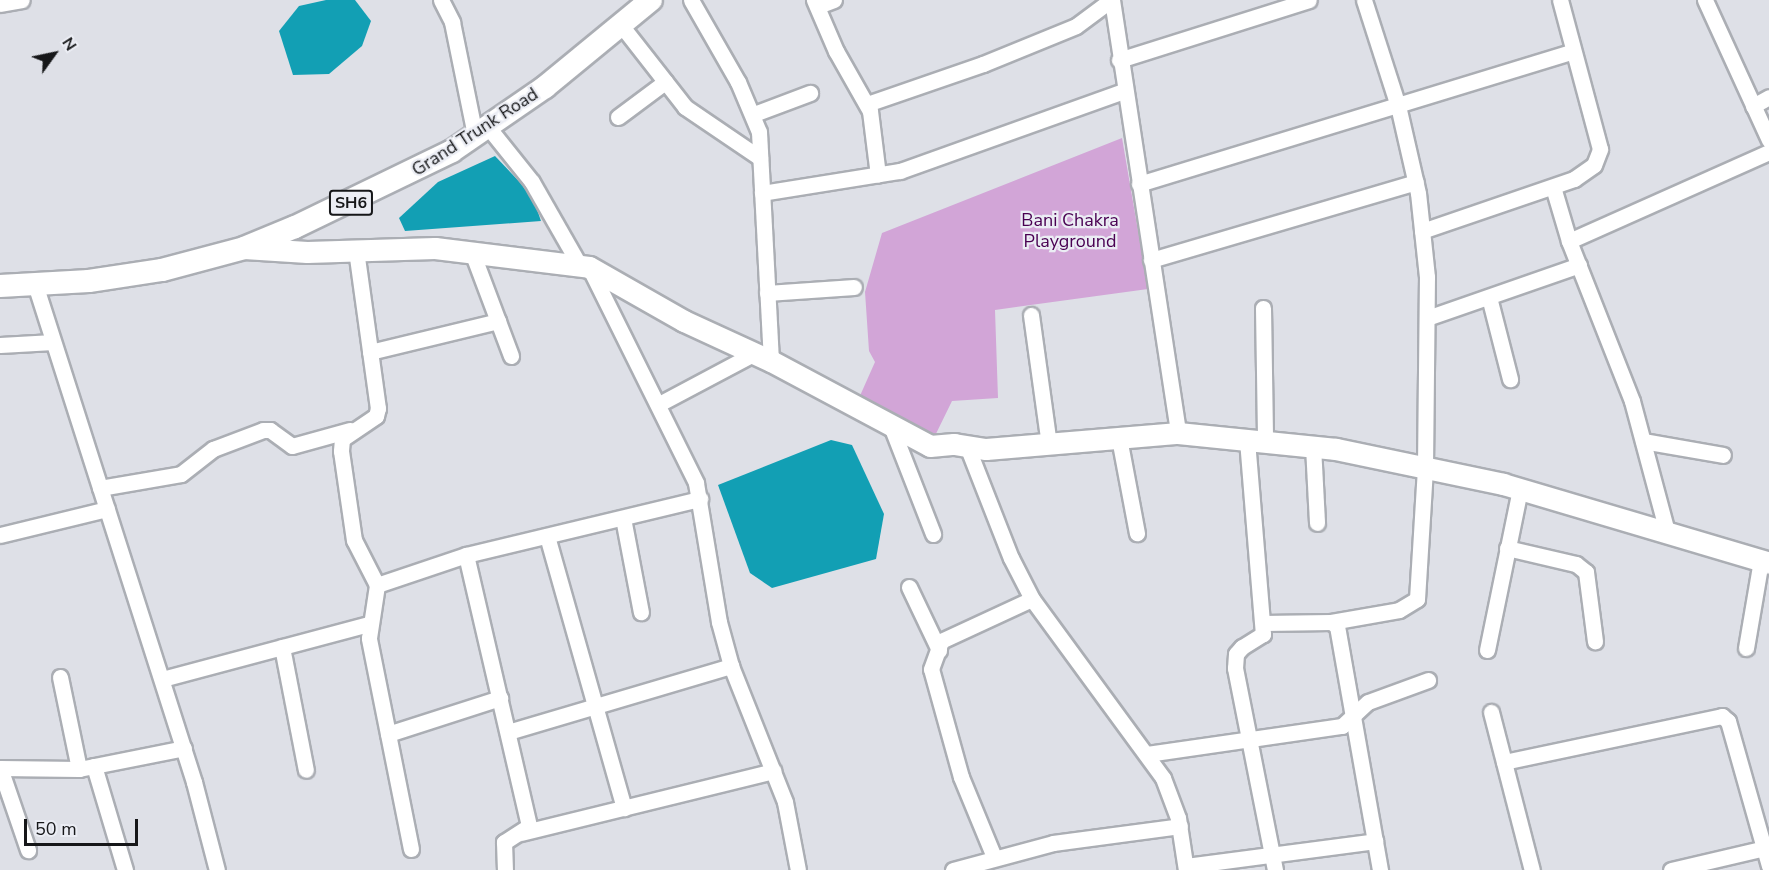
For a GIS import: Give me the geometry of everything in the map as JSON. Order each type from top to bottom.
[{"type":"main road","name":"Grand Trunk Road","points":[[0,286],[130,275],[244,248],[405,177],[481,131],[651,0]]},
{"type":"street","points":[[0,4],[22,0]]},
{"type":"street","points":[[441,0],[452,22],[481,131],[532,182],[584,266],[684,453],[700,499],[714,597],[732,666],[785,802],[798,870]]},
{"type":"street","points":[[691,0],[754,114],[760,158],[767,292],[763,357]]},
{"type":"street","points":[[834,0],[816,3],[836,51],[867,104],[878,175]]},
{"type":"street","points":[[867,104],[983,64],[1076,26],[1112,0],[1123,91],[1178,433]]},
{"type":"street","points":[[1119,60],[1282,4],[1309,0]]},
{"type":"street","points":[[1263,623],[1332,622],[1399,610],[1414,604],[1417,599],[1425,467],[1427,318],[1422,231],[1416,182],[1398,106],[1364,0]]},
{"type":"street","points":[[1422,231],[1574,179],[1594,165],[1600,149],[1572,52],[1560,0]]},
{"type":"street","points":[[1705,0],[1769,140]]},
{"type":"street","points":[[621,25],[685,107],[703,122],[760,158]]},
{"type":"street","points":[[1139,184],[1572,52]]},
{"type":"street","points":[[618,117],[665,82]]},
{"type":"street","points":[[762,192],[900,171],[1123,91]]},
{"type":"street","points":[[754,114],[810,93]]},
{"type":"street","points":[[1753,106],[1769,97]]},
{"type":"street","points":[[1569,241],[1769,152]]},
{"type":"street","points":[[1151,260],[1416,182]]},
{"type":"street","points":[[1553,187],[1569,241],[1632,401],[1667,532]]},
{"type":"street","points":[[244,248],[356,250],[435,248],[584,266],[684,321],[763,357],[930,446],[967,446],[986,449],[1178,433],[1313,446],[1425,467],[1520,489],[1765,562],[1746,648]]},
{"type":"street","points":[[100,488],[181,474],[213,449],[263,430],[270,430],[292,446],[350,430],[376,416],[356,250]]},
{"type":"street","points":[[472,252],[511,356]]},
{"type":"street","points":[[1427,318],[1579,265]]},
{"type":"street","points":[[35,284],[184,748],[217,870]]},
{"type":"street","points":[[767,292],[854,287]]},
{"type":"street","points":[[1489,297],[1510,379]]},
{"type":"street","points":[[1263,308],[1256,441],[1263,633],[1258,640],[1236,654],[1274,854],[1275,870]]},
{"type":"street","points":[[1031,315],[1049,444]]},
{"type":"street","points":[[370,352],[498,321]]},
{"type":"street","points":[[0,345],[53,342]]},
{"type":"street","points":[[659,404],[763,357]]},
{"type":"street","points":[[891,426],[933,534]]},
{"type":"street","points":[[350,430],[342,439],[341,451],[354,540],[377,585],[369,624],[369,638],[411,849]]},
{"type":"street","points":[[1119,438],[1137,533]]},
{"type":"street","points":[[1643,441],[1723,455]]},
{"type":"street","points":[[967,446],[1011,558],[1032,599],[1147,754],[1172,796],[1180,826],[1186,868],[1375,841]]},
{"type":"street","points":[[1313,446],[1317,523]]},
{"type":"street","points":[[1487,650],[1520,489]]},
{"type":"street","points":[[377,585],[466,555],[700,499]]},
{"type":"street","points":[[0,535],[107,509]]},
{"type":"street","points":[[623,518],[641,612]]},
{"type":"street","points":[[547,536],[624,808]]},
{"type":"street","points":[[1507,549],[1576,564],[1586,572],[1595,641]]},
{"type":"street","points":[[466,555],[529,826],[504,842],[505,870]]},
{"type":"street","points":[[909,587],[939,650]]},
{"type":"street","points":[[994,857],[961,777],[932,676],[941,641],[1032,599]]},
{"type":"street","points":[[1332,622],[1341,636],[1380,870]]},
{"type":"street","points":[[162,679],[369,624]]},
{"type":"street","points":[[282,647],[306,770]]},
{"type":"street","points":[[508,732],[596,708],[732,666]]},
{"type":"street","points":[[60,677],[79,769]]},
{"type":"street","points":[[1147,754],[1328,730],[1353,718],[1368,702],[1428,680]]},
{"type":"street","points":[[388,734],[500,698]]},
{"type":"street","points":[[1491,712],[1532,870]]},
{"type":"street","points":[[1504,762],[1722,716],[1728,721],[1768,847],[1769,866]]},
{"type":"street","points":[[28,850],[0,768],[79,769],[184,748]]},
{"type":"street","points":[[94,766],[125,870]]},
{"type":"street","points":[[521,833],[772,771]]},
{"type":"street","points":[[953,870],[994,857],[1064,841],[1180,826]]},
{"type":"street","points":[[1671,870],[1735,863],[1768,847]]},
{"type":"green space","name":"Bani Chakra Playground","points":[[1122,138],[1148,289],[995,310],[998,398],[952,401],[930,446],[893,414],[855,407],[875,362],[869,351],[865,292],[882,233]]},
{"type":"water","points":[[326,0],[355,0],[371,21],[362,46],[329,74],[293,75],[279,31],[299,6]]},
{"type":"water","points":[[495,156],[532,195],[541,221],[405,231],[399,218],[438,182]]},
{"type":"water","points":[[831,440],[852,445],[884,514],[876,559],[772,588],[750,573],[718,485]]}]
